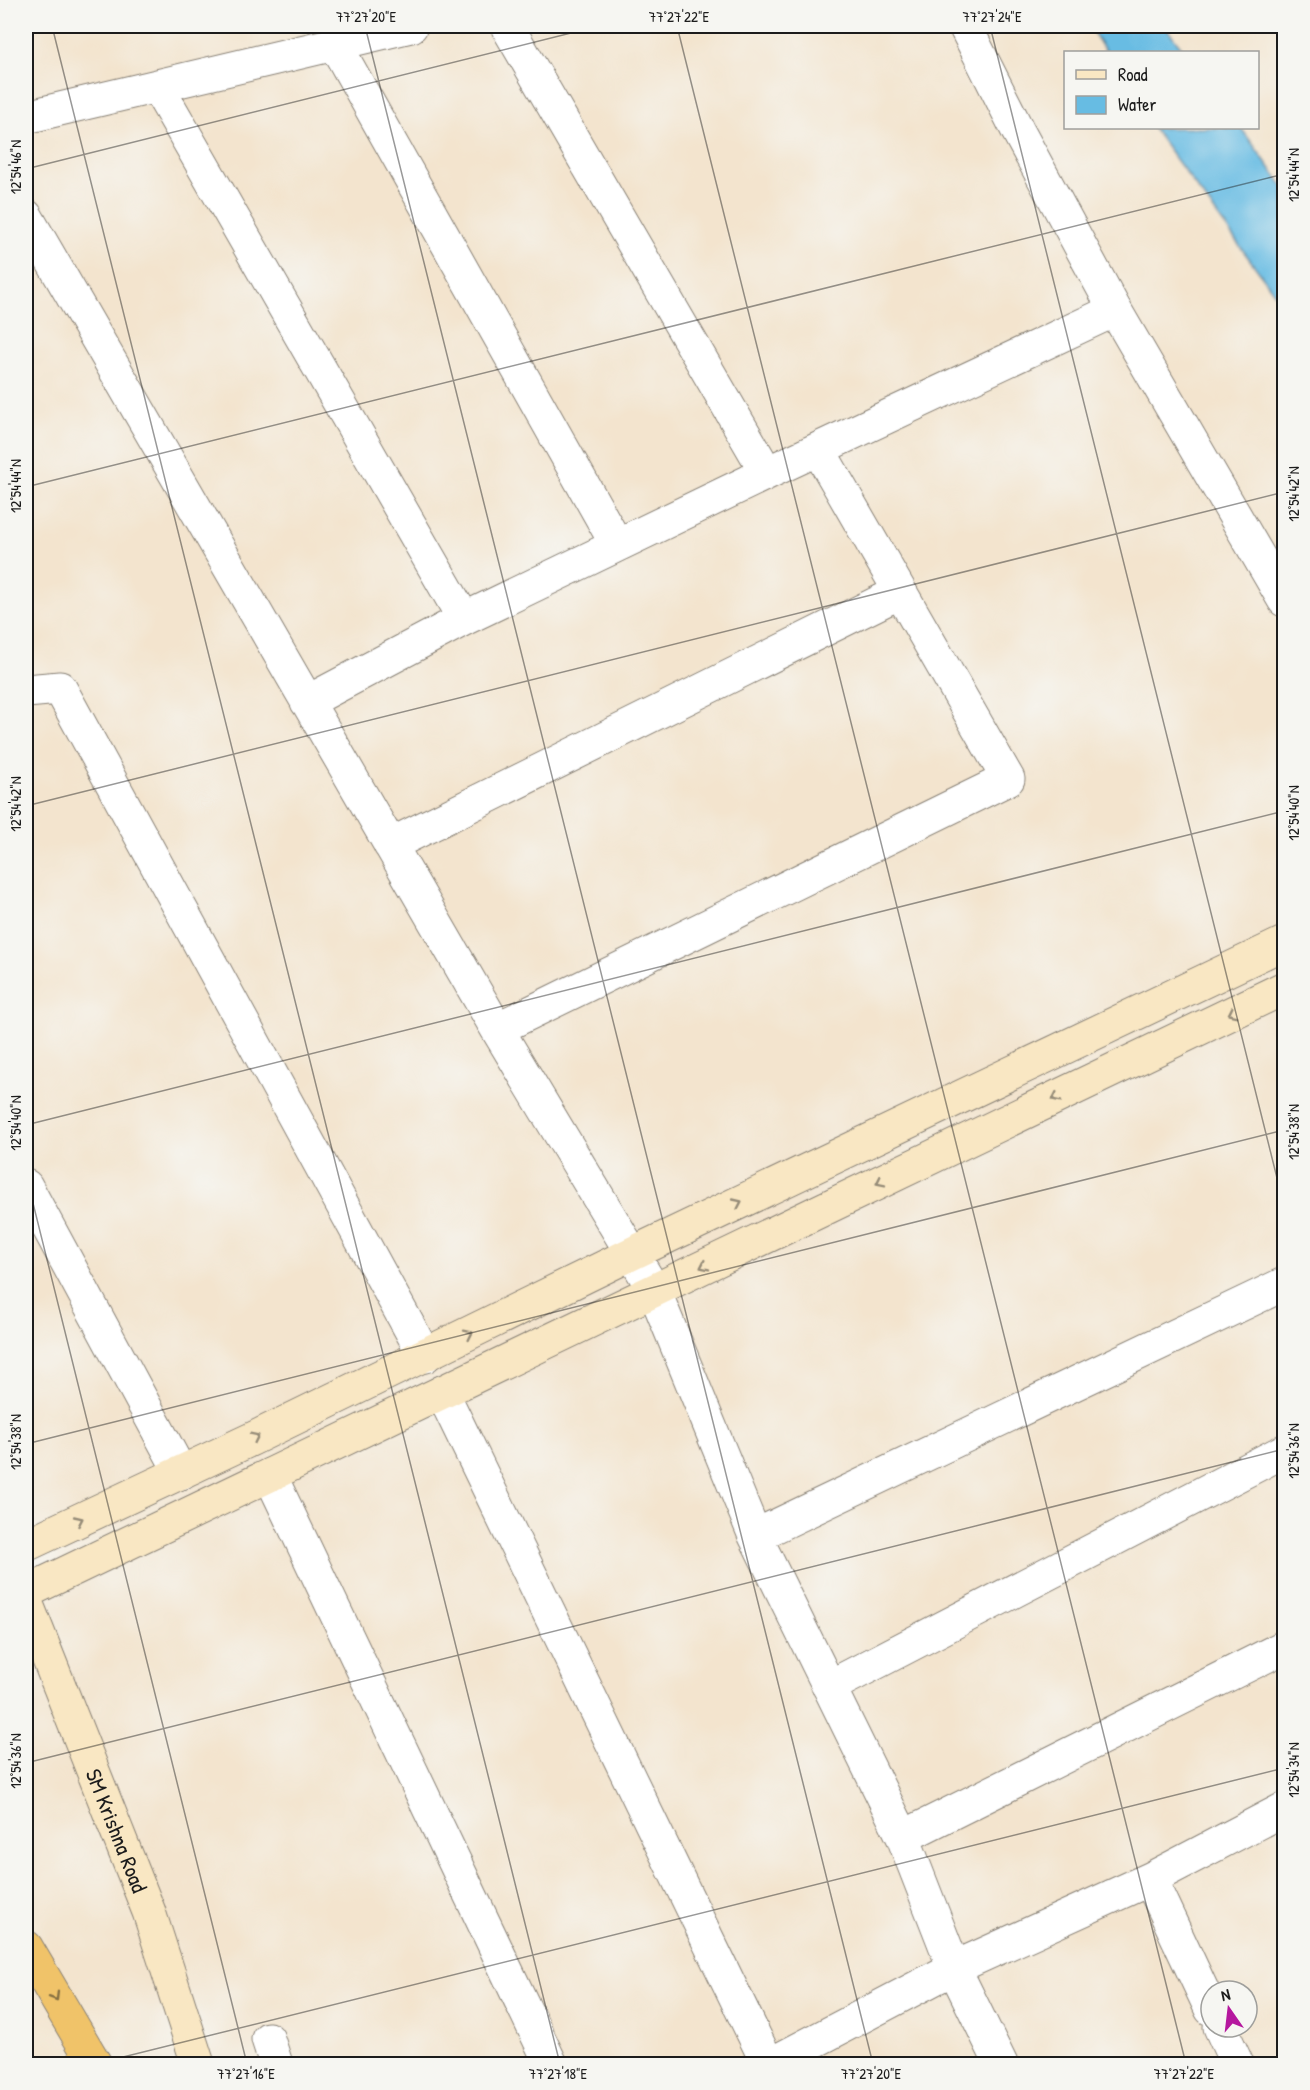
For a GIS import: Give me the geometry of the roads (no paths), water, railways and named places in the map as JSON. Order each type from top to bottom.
[{"type":"highway","points":[[26,1947],[95,2064]]},
{"type":"street","points":[[26,117],[411,26]]},
{"type":"street","points":[[507,26],[767,473]]},
{"type":"street","points":[[964,26],[1115,310],[1284,600]]},
{"type":"street","points":[[335,44],[617,545]]},
{"type":"street","points":[[156,86],[464,619]]},
{"type":"street","points":[[26,216],[497,1029],[654,1290],[755,1536],[903,1837],[954,1968],[1001,2064]]},
{"type":"street","points":[[307,702],[464,619],[767,473],[1115,310]]},
{"type":"street","points":[[497,1029],[1008,779],[818,449]]},
{"type":"street","points":[[390,845],[900,592]]},
{"type":"street","points":[[26,691],[60,688],[424,1356]]},
{"type":"street","points":[[26,1545],[181,1473],[633,1253],[1284,943]]},
{"type":"street","points":[[26,1592],[1284,988]]},
{"type":"street","points":[[26,1186],[181,1473]]},
{"type":"street","points":[[755,1536],[1284,1284]]},
{"type":"street","points":[[442,1392],[769,2064],[954,1968],[1150,1879],[1284,1809]]},
{"type":"street","points":[[829,1687],[1284,1451]]},
{"type":"street","points":[[270,1475],[551,2064]]},
{"type":"street","name":"SM Krishna Road","points":[[26,1602],[149,1912],[198,2064]]},
{"type":"street","points":[[903,1837],[1284,1647]]},
{"type":"street","points":[[1150,1879],[1199,1983]]},
{"type":"street","points":[[1226,2039],[1237,2064]]},
{"type":"water","points":[[1089,26],[1165,26],[1184,51],[1105,51]]},
{"type":"water","points":[[1154,129],[1242,129],[1284,187],[1284,306]]}]
